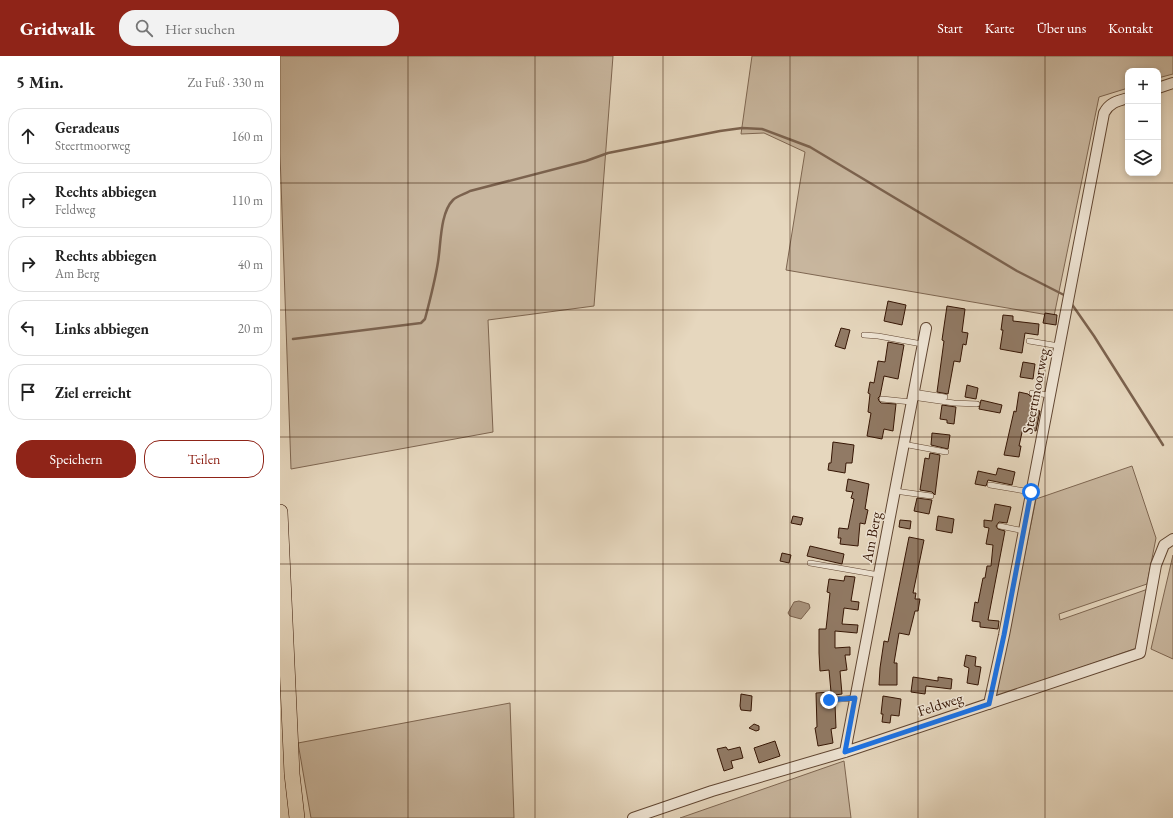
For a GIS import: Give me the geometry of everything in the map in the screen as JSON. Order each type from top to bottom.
[{"type":"main road","points":[[280,512],[292,774],[297,818]]},
{"type":"street","points":[[1161,87],[1173,83]]},
{"type":"street","name":"Steertmoorweg","points":[[989,704],[1004,635],[1104,113],[1108,106],[1116,101],[1125,99]]},
{"type":"street","name":"Am Berg","points":[[845,752],[926,328]]},
{"type":"street","name":"Feldweg","points":[[633,818],[712,791],[845,752],[1140,653],[1156,565],[1164,545],[1173,539]]},
{"type":"lane","points":[[864,335],[922,344]]},
{"type":"lane","points":[[1029,341],[1059,346]]},
{"type":"lane","points":[[1032,393],[1050,395]]},
{"type":"lane","points":[[912,397],[954,403],[976,404]]},
{"type":"lane","points":[[882,399],[912,397],[945,398]]},
{"type":"lane","points":[[903,444],[946,452]]},
{"type":"lane","points":[[990,485],[1031,492]]},
{"type":"lane","points":[[894,491],[931,496]]},
{"type":"lane","points":[[1000,526],[1024,530]]},
{"type":"lane","points":[[810,563],[878,575]]},
{"type":"lane","points":[[829,700],[855,698]]},
{"type":"shaded area","points":[[280,56],[613,56],[594,306],[488,320],[493,432],[291,469],[280,154]]},
{"type":"shaded area","points":[[752,56],[1173,56],[1173,74],[1161,77],[1161,68],[1125,68],[1125,89],[1099,97],[1054,316],[786,270],[805,152],[764,133],[741,134]]},
{"type":"shaded area","points":[[1132,466],[1156,538],[1147,584],[1059,614],[1060,620],[1148,589],[1137,648],[996,697],[1036,499]]},
{"type":"shaded area","points":[[1173,555],[1173,659],[1151,649]]},
{"type":"shaded area","points":[[799,601],[809,604],[810,608],[801,619],[790,616],[788,613],[794,602]]},
{"type":"shaded area","points":[[510,703],[514,818],[311,818],[298,743]]},
{"type":"shaded area","points":[[844,761],[851,818],[680,818]]},
{"type":"building","points":[[888,301],[906,305],[902,325],[884,321]]},
{"type":"building","points":[[947,306],[965,309],[962,332],[968,333],[966,345],[963,344],[960,362],[954,361],[948,394],[937,392]]},
{"type":"building","points":[[1045,313],[1057,315],[1056,325],[1043,323]]},
{"type":"building","points":[[1003,315],[1013,316],[1013,321],[1039,324],[1038,335],[1025,333],[1022,353],[1000,349],[1003,330],[1001,330]]},
{"type":"building","points":[[841,328],[850,330],[845,349],[835,346]]},
{"type":"building","points":[[888,342],[904,345],[898,379],[884,376],[880,396],[878,398],[881,403],[896,404],[893,431],[884,429],[882,439],[867,436],[871,413],[868,412],[870,394],[868,393],[870,382],[874,383],[878,361],[885,362]]},
{"type":"building","points":[[1023,362],[1035,364],[1033,379],[1020,377]]},
{"type":"building","points":[[967,385],[978,388],[976,399],[965,397]]},
{"type":"building","points":[[1019,392],[1033,397],[1031,409],[1040,411],[1036,431],[1023,428],[1019,446],[1021,446],[1019,457],[1004,455],[1014,411],[1016,412]]},
{"type":"building","points":[[981,400],[1002,405],[1000,413],[979,409]]},
{"type":"building","points":[[942,405],[956,407],[954,424],[947,423],[947,420],[940,419]]},
{"type":"building","points":[[932,433],[950,435],[948,449],[931,445]]},
{"type":"building","points":[[833,442],[854,445],[852,463],[846,463],[845,473],[828,470],[829,463],[831,463]]},
{"type":"building","points":[[930,453],[940,455],[935,495],[932,492],[920,490],[925,458],[929,459]]},
{"type":"building","points":[[998,468],[1015,472],[1012,485],[988,480],[986,486],[975,484],[978,471],[996,475]]},
{"type":"building","points":[[848,479],[869,484],[865,509],[868,510],[865,524],[860,523],[858,546],[840,544],[841,538],[838,538],[839,528],[848,529],[854,499],[851,498],[853,492],[846,491]]},
{"type":"building","points":[[917,498],[932,500],[929,514],[914,511]]},
{"type":"building","points":[[995,504],[1011,507],[1007,523],[999,522],[996,526],[998,529],[1005,531],[988,620],[999,621],[998,629],[980,627],[980,622],[972,621],[975,602],[978,603],[987,566],[991,566],[993,545],[986,544],[989,528],[984,527],[984,520],[992,521]]},
{"type":"building","points":[[793,516],[803,518],[801,525],[791,523]]},
{"type":"building","points":[[938,516],[954,519],[952,533],[936,530]]},
{"type":"building","points":[[900,520],[911,521],[910,529],[899,527]]},
{"type":"building","points":[[909,537],[924,540],[913,593],[916,593],[915,599],[920,599],[918,611],[915,611],[909,635],[899,633],[894,663],[897,663],[897,685],[879,685],[884,641],[888,642]]},
{"type":"building","points":[[810,546],[844,554],[842,564],[807,556]]},
{"type":"building","points":[[782,553],[791,555],[789,563],[780,561]]},
{"type":"building","points":[[845,576],[855,577],[851,601],[859,602],[858,610],[844,608],[842,624],[858,625],[857,633],[835,631],[835,648],[850,647],[850,655],[845,655],[847,670],[840,671],[842,694],[828,696],[825,699],[828,704],[835,704],[836,728],[831,729],[833,743],[818,746],[815,728],[817,727],[816,693],[831,692],[829,670],[820,671],[819,629],[826,629],[830,593],[827,592],[829,579],[844,581]]},
{"type":"building","points":[[966,655],[976,657],[975,666],[981,667],[978,685],[967,683],[969,668],[964,666]]},
{"type":"building","points":[[913,677],[938,681],[938,677],[952,679],[951,689],[926,686],[925,694],[911,692]]},
{"type":"building","points":[[741,694],[752,696],[751,711],[741,710]]},
{"type":"building","points":[[883,696],[901,699],[899,716],[891,715],[890,723],[882,722],[883,714],[881,714]]},
{"type":"building","points":[[754,724],[759,726],[759,730],[756,731],[749,728]]},
{"type":"building","points":[[775,741],[780,756],[759,763],[754,748]]},
{"type":"building","points":[[726,747],[728,750],[740,747],[743,758],[731,761],[733,768],[724,771],[717,749]]},
{"type":"waterway","points":[[293,339],[421,323],[425,319],[434,283],[443,221],[449,206],[453,200],[459,196],[470,191],[586,161],[608,153],[742,128],[762,129],[810,147],[1017,271],[1064,295]]},
{"type":"waterway","points":[[1071,303],[1094,336],[1163,445]]},
{"type":"route","points":[[829,700],[855,698],[845,752],[989,704],[1004,635],[1031,492]]}]
